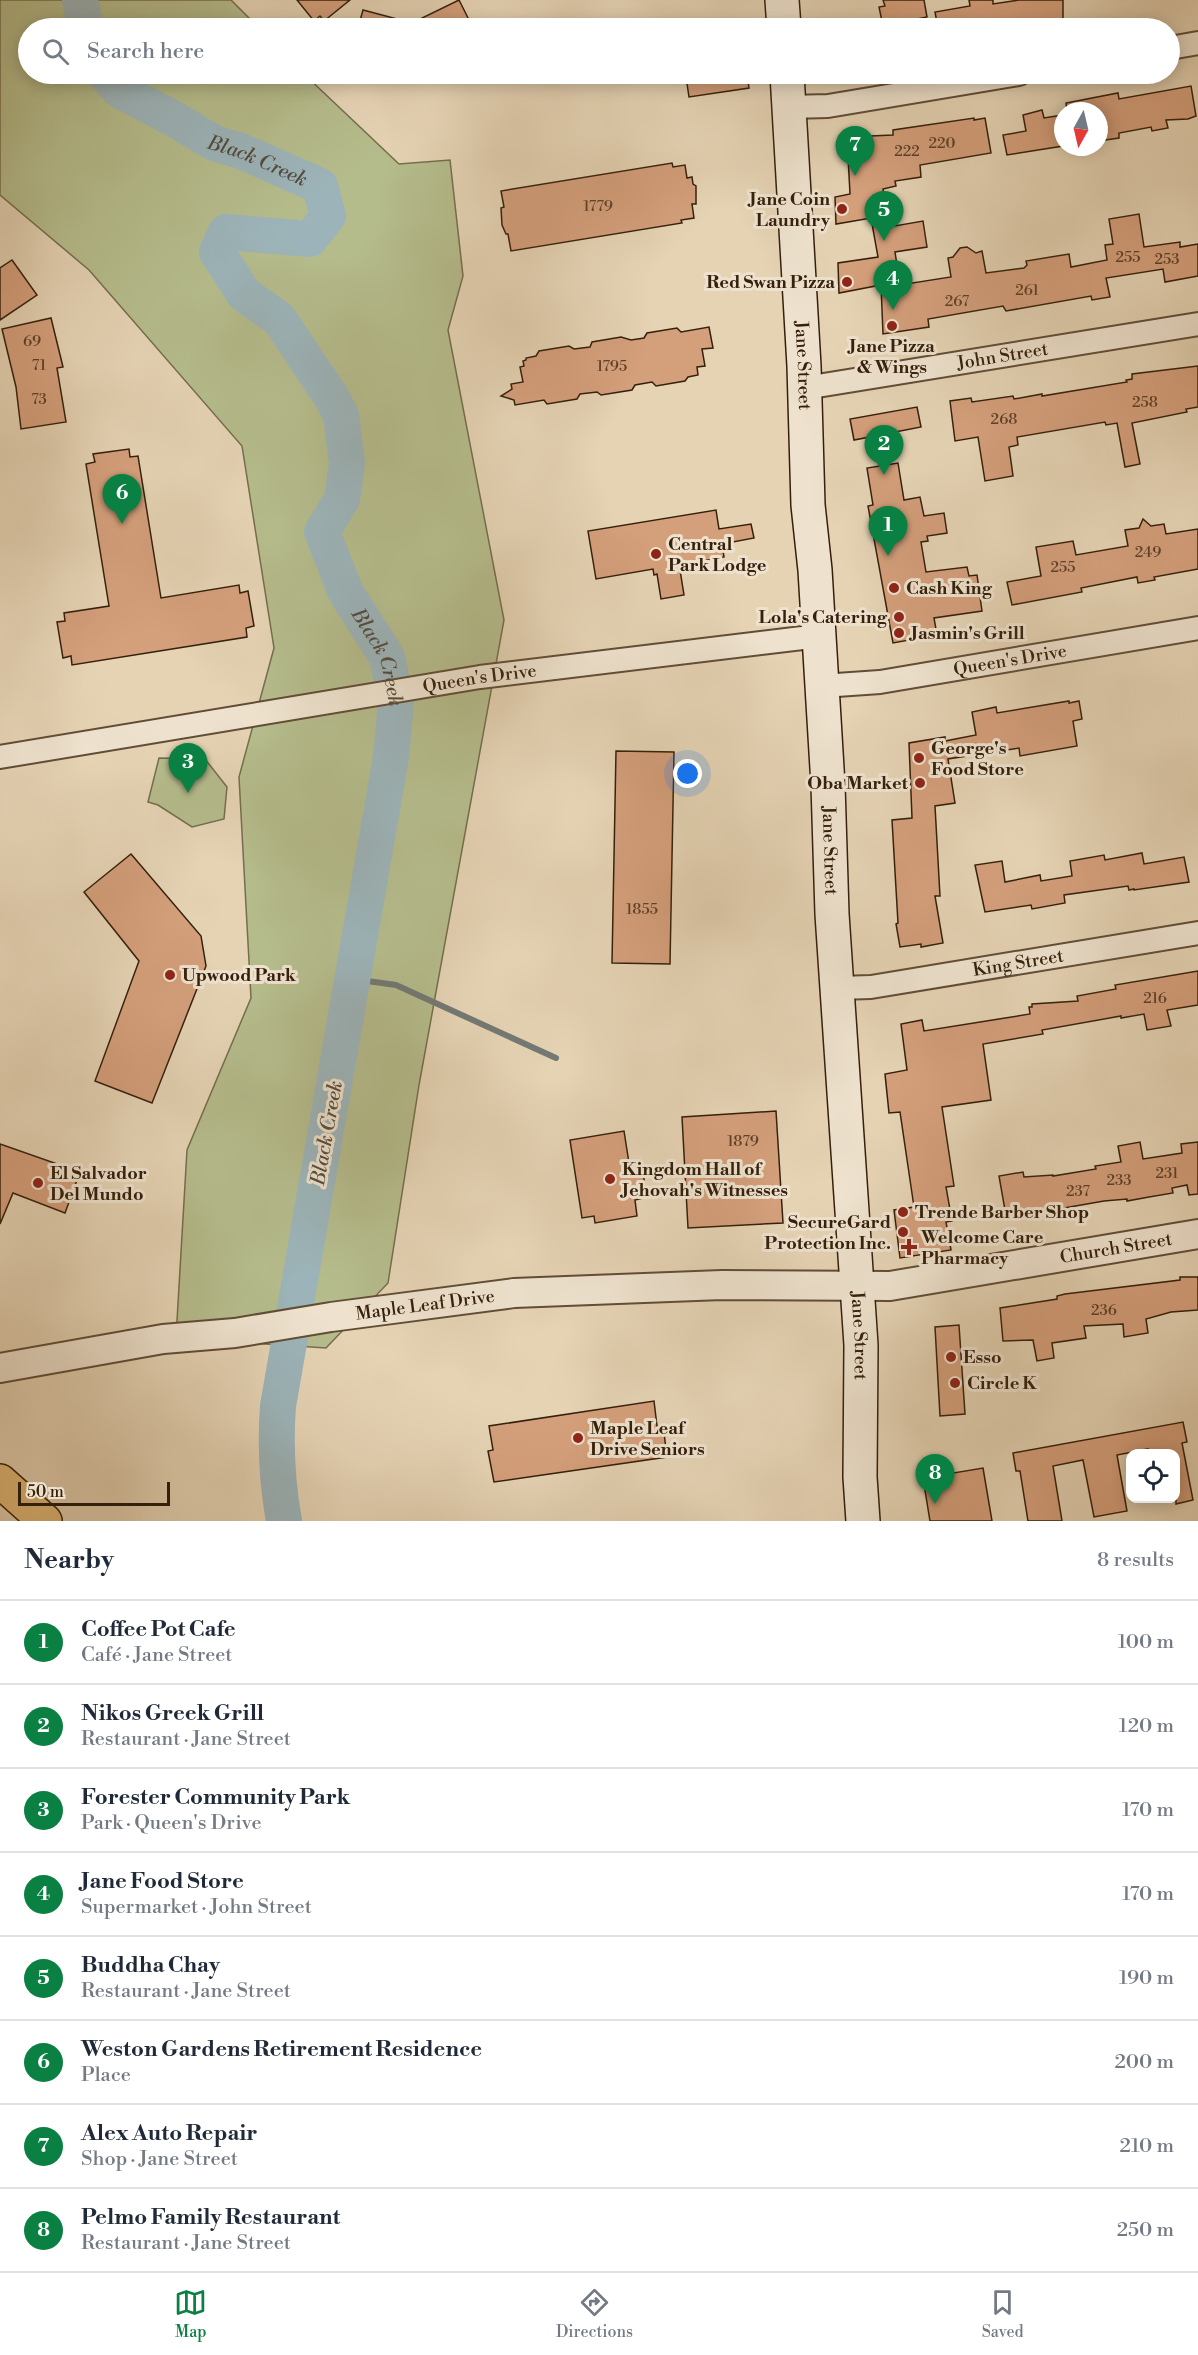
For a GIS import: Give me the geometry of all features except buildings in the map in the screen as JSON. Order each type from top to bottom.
[{"type":"highway","points":[[0,1480],[45,1521]]},
{"type":"main road","points":[[782,0],[783,18]]},
{"type":"main road","name":"Jane Street","points":[[788,84],[805,388],[808,505],[819,636],[832,914],[861,1345],[862,1521]]},
{"type":"street","points":[[1180,46],[1198,43]]},
{"type":"street","points":[[789,108],[828,106],[959,84]]},
{"type":"street","name":"John Street","points":[[805,388],[1198,324]]},
{"type":"street","name":"Queen's Drive","points":[[822,686],[880,682],[1198,628]]},
{"type":"street","name":"Queen's Drive","points":[[0,757],[480,677],[819,636]]},
{"type":"street","name":"King Street","points":[[838,988],[871,987],[1198,933]]},
{"type":"street","name":"Church Street","points":[[856,1286],[890,1286],[1198,1234]]},
{"type":"street","name":"Maple Leaf Drive","points":[[0,1368],[163,1339],[235,1333],[331,1317],[514,1293],[722,1286],[856,1286]]},
{"type":"green space","points":[[0,0],[231,0],[249,18],[18,18],[18,84],[315,84],[399,164],[450,160],[463,276],[448,330],[504,620],[419,1085],[388,1283],[326,1348],[176,1338],[187,1150],[251,998],[239,777],[274,648],[242,446],[89,270],[0,195]]},
{"type":"green space","points":[[159,758],[205,759],[227,787],[224,819],[192,827],[158,805],[148,802]]},
{"type":"waterway","name":"Black Creek","points":[[80,0],[84,18]]},
{"type":"waterway","name":"Black Creek","points":[[114,84],[119,90],[214,143],[241,151],[320,186],[328,216],[310,239],[226,232],[217,252],[244,294],[279,319],[341,415],[347,463],[342,499],[322,532],[346,593],[387,657],[396,702],[391,757],[278,1406],[277,1464],[284,1521]]},
{"type":"waterway","points":[[353,979],[396,985],[556,1058]]},
{"type":"place","name":"Alex Auto Repair","points":[[855,176]]},
{"type":"place","name":"Jane Coin Laundry","points":[[842,209]]},
{"type":"place","name":"Buddha Chay","points":[[884,241]]},
{"type":"place","name":"Red Swan Pizza","points":[[847,282]]},
{"type":"place","name":"Jane Food Store","points":[[893,310]]},
{"type":"place","name":"Jane Pizza & Wings","points":[[892,326]]},
{"type":"place","name":"Nikos Greek Grill","points":[[884,475]]},
{"type":"place","name":"Weston Gardens Retirement Residence","points":[[122,524]]},
{"type":"place","name":"Central Park Lodge","points":[[656,554]]},
{"type":"place","name":"Coffee Pot Cafe","points":[[888,556]]},
{"type":"place","name":"Cash King","points":[[894,588]]},
{"type":"place","name":"Lola's Catering","points":[[899,617]]},
{"type":"place","name":"Jasmin's Grill","points":[[899,633]]},
{"type":"place","name":"George's Food Store","points":[[919,758]]},
{"type":"place","name":"Oba Market","points":[[920,783]]},
{"type":"place","name":"Forester Community Park","points":[[188,793]]},
{"type":"place","name":"Upwood Park","points":[[170,975]]},
{"type":"place","name":"Kingdom Hall of Jehovah's Witnesses","points":[[610,1179]]},
{"type":"place","name":"El Salvador Del Mundo","points":[[38,1183]]},
{"type":"place","name":"Trende Barber Shop","points":[[903,1212]]},
{"type":"place","name":"SecureGard Protection Inc.","points":[[903,1232]]},
{"type":"place","name":"Welcome Care Pharmacy","points":[[909,1247]]},
{"type":"place","name":"Esso","points":[[951,1357]]},
{"type":"place","name":"Circle K","points":[[955,1383]]},
{"type":"place","name":"Maple Leaf Drive Seniors","points":[[578,1438]]},
{"type":"place","name":"Pelmo Family Restaurant","points":[[935,1504]]}]
